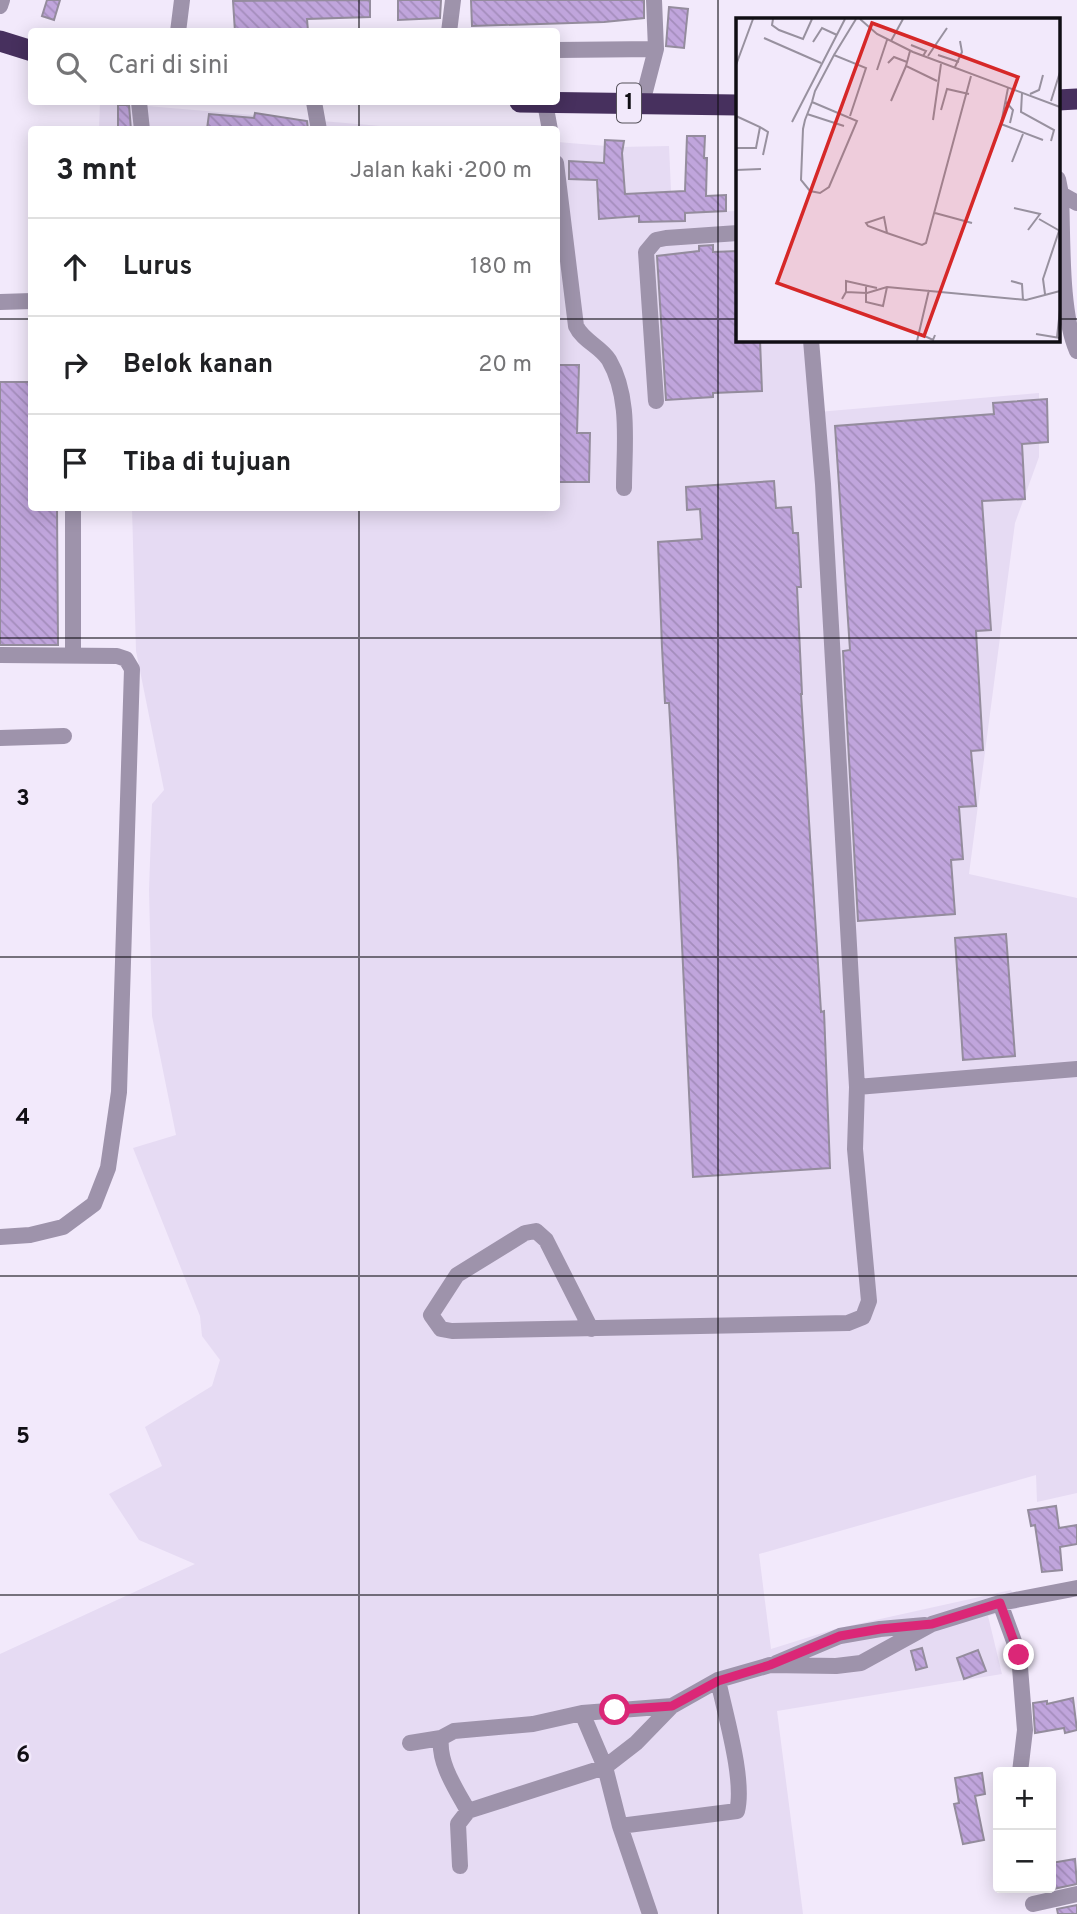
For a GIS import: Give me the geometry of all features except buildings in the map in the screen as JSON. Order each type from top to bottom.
[{"type":"highway","points":[[0,41],[28,50]]},
{"type":"highway","name":"1","points":[[560,103],[736,105]]},
{"type":"street","points":[[0,6],[2,0]]},
{"type":"street","points":[[178,28],[182,0]]},
{"type":"street","points":[[450,28],[453,0]]},
{"type":"street","points":[[642,103],[656,49],[654,0]]},
{"type":"street","points":[[560,50],[656,49]]},
{"type":"street","points":[[139,105],[142,126]]},
{"type":"street","points":[[315,105],[318,126]]},
{"type":"street","points":[[545,105],[549,126]]},
{"type":"street","points":[[1060,187],[1077,203]]},
{"type":"street","points":[[1060,203],[1066,305],[1070,335],[1077,351]]},
{"type":"street","points":[[561,220],[576,326],[580,335],[605,354],[621,384],[624,415],[624,488]]},
{"type":"street","points":[[656,401],[646,252],[656,240],[736,233]]},
{"type":"street","points":[[0,302],[28,301]]},
{"type":"street","points":[[591,1329],[546,1240],[536,1231],[525,1233],[457,1275],[431,1315],[441,1329],[452,1331],[591,1329],[848,1323],[863,1317],[869,1301],[855,1149],[857,1087],[821,460],[811,341]]},
{"type":"street","points":[[73,511],[73,655]]},
{"type":"street","points":[[0,655],[117,656],[126,659],[132,669],[119,1092],[108,1168],[94,1204],[63,1227],[30,1235],[0,1237]]},
{"type":"street","points":[[0,738],[64,736]]},
{"type":"street","points":[[857,1087],[1077,1069]]},
{"type":"street","points":[[770,1665],[836,1666],[861,1663],[932,1624],[1000,1603],[1077,1588]]},
{"type":"street","points":[[1000,1603],[1019,1655],[1025,1730],[1021,1767]]},
{"type":"street","points":[[460,1866],[458,1824],[467,1811],[605,1767],[636,1743],[672,1706],[718,1681],[770,1665],[840,1636],[932,1624]]},
{"type":"street","points":[[621,1826],[737,1811],[739,1802],[736,1771],[718,1681]]},
{"type":"street","points":[[410,1744],[441,1738],[454,1731],[533,1724],[582,1713],[672,1706]]},
{"type":"street","points":[[582,1713],[605,1767],[649,1914]]},
{"type":"street","points":[[441,1738],[440,1748],[447,1771],[467,1811]]},
{"type":"street","points":[[1033,1902],[1077,1894]]},
{"type":"shaded area","points":[[100,105],[135,105],[381,126],[99,126]]},
{"type":"shaded area","points":[[560,142],[619,147],[669,146],[672,213],[736,211],[736,341],[810,341],[818,412],[1039,393],[1039,457],[1015,523],[969,874],[1077,898],[1077,1493],[1037,1502],[1036,1475],[759,1554],[771,1649],[835,1629],[1011,1590],[1019,1608],[988,1616],[1002,1674],[777,1711],[803,1914],[0,1914],[0,1654],[195,1564],[139,1540],[109,1494],[162,1466],[145,1427],[212,1386],[220,1360],[202,1336],[200,1316],[133,1148],[176,1135],[152,1016],[149,890],[152,804],[164,790],[136,651],[132,511],[560,511]]},
{"type":"route","points":[[615,1710],[672,1706],[718,1681],[770,1665],[840,1636],[932,1624],[1000,1603],[1019,1655]]}]
